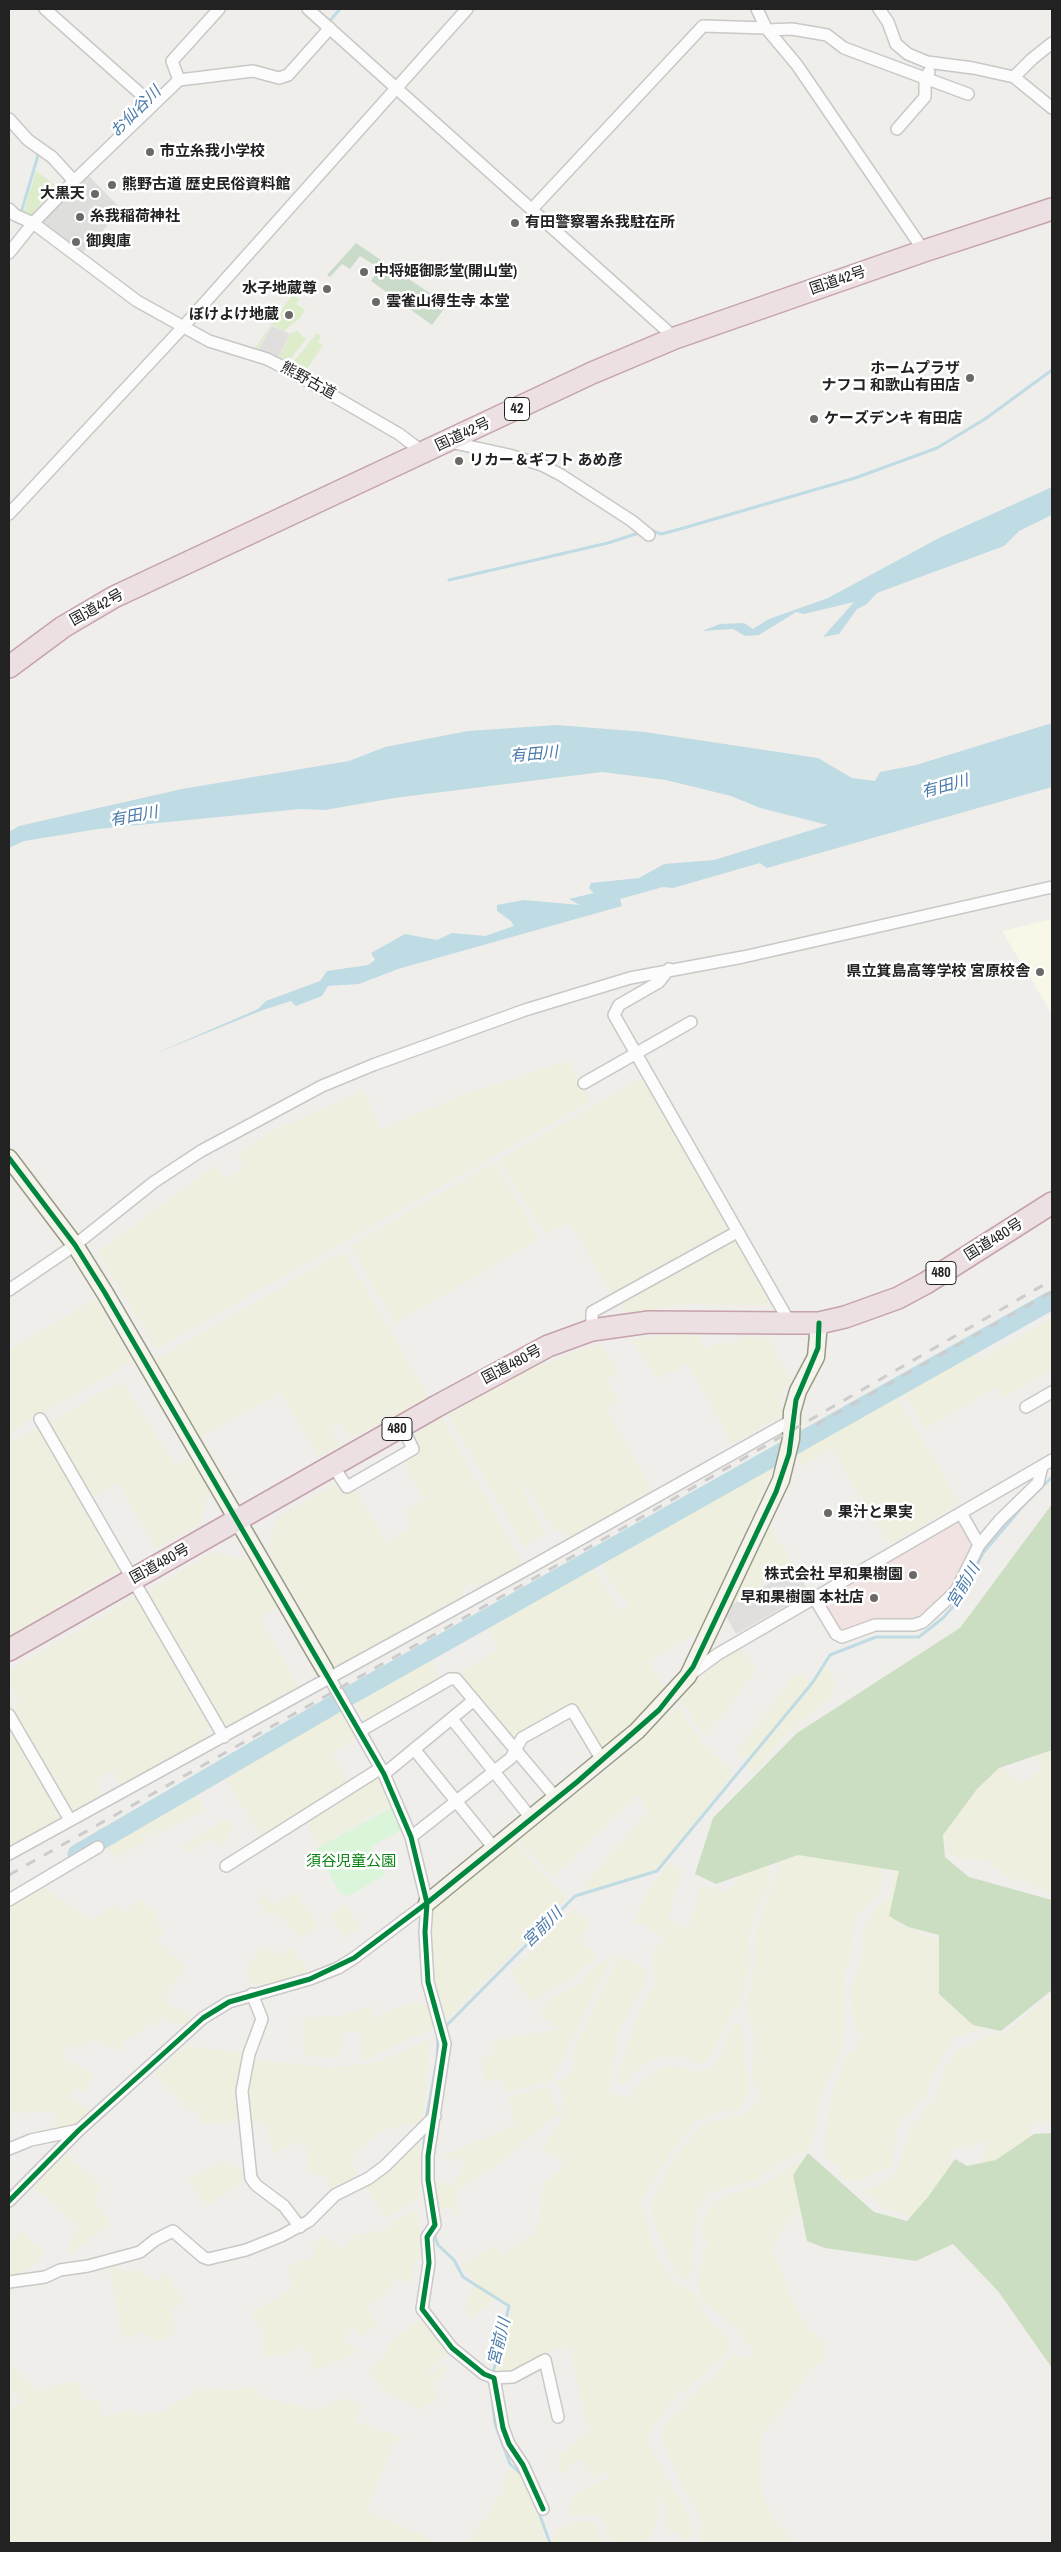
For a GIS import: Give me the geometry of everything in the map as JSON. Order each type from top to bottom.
[{"type":"highway","name":"国道42号","points":[[9,667],[63,627],[114,597],[592,373],[675,338],[924,251],[1052,209]]},
{"type":"highway","name":"国道480号","points":[[9,1650],[402,1426],[548,1346],[592,1330],[649,1322],[790,1324],[820,1322],[870,1309],[898,1298],[1052,1203]]},
{"type":"street","points":[[46,9],[153,105]]},
{"type":"street","points":[[180,80],[172,61],[219,9]]},
{"type":"street","points":[[308,9],[675,338]]},
{"type":"street","points":[[9,514],[183,327],[467,9]]},
{"type":"street","points":[[757,9],[767,29],[802,72],[924,251]]},
{"type":"street","points":[[879,9],[896,44],[908,54],[935,64],[973,68],[1014,77],[1052,108]]},
{"type":"street","points":[[532,209],[703,26],[792,29],[827,35],[844,48],[968,94]]},
{"type":"street","points":[[9,253],[33,223],[74,181],[180,80],[253,71],[280,78],[288,75],[330,28]]},
{"type":"street","points":[[1014,77],[1052,43]]},
{"type":"street","points":[[897,129],[925,98],[925,79],[935,64]]},
{"type":"street","points":[[9,119],[28,140],[52,157],[74,181]]},
{"type":"street","name":"熊野古道","points":[[9,209],[15,215],[33,223],[137,301],[209,340],[267,359],[285,368],[399,434],[424,453]]},
{"type":"street","points":[[449,441],[542,465],[561,475],[632,521],[649,535]]},
{"type":"street","points":[[9,1290],[75,1245],[154,1182],[201,1151],[322,1086],[425,1045],[525,1010],[630,978],[669,969],[743,957],[1052,886]]},
{"type":"street","points":[[669,969],[658,982],[616,1009],[614,1015],[790,1324]]},
{"type":"street","points":[[584,1083],[691,1022]]},
{"type":"street","points":[[9,1158],[75,1245],[360,1731],[382,1771],[411,1837],[427,1903],[425,1932],[428,1982],[444,2033],[445,2044],[438,2077],[428,2164],[428,2180],[435,2225],[427,2237],[429,2262],[422,2309],[452,2348],[484,2374],[494,2378],[513,2377],[545,2360],[558,2417]]},
{"type":"street","points":[[592,1330],[592,1312],[737,1232]]},
{"type":"street","points":[[688,1676],[776,1492],[788,1454],[798,1391],[812,1365],[818,1348],[820,1322]]},
{"type":"street","points":[[1026,1407],[1052,1392]]},
{"type":"street","points":[[40,1419],[224,1737]]},
{"type":"street","points":[[9,1854],[224,1737],[327,1675],[792,1420]]},
{"type":"street","points":[[815,1599],[836,1634],[842,1637],[875,1625],[919,1623],[956,1591],[979,1545],[1006,1514],[1038,1483],[1047,1463]]},
{"type":"street","points":[[9,2201],[79,2130],[203,2018],[229,2002],[310,1979],[338,1968],[427,1903],[602,1760],[649,1721],[688,1676],[718,1654],[1047,1463]]},
{"type":"street","points":[[961,1513],[979,1545]]},
{"type":"street","points":[[360,1731],[452,1678],[458,1681],[556,1798]]},
{"type":"street","points":[[226,1866],[382,1771],[414,1749],[474,1700]]},
{"type":"street","points":[[411,1837],[510,1758],[522,1738],[572,1710],[602,1760]]},
{"type":"street","points":[[9,1715],[70,1820]]},
{"type":"street","points":[[452,1719],[531,1818]]},
{"type":"street","points":[[414,1749],[494,1848]]},
{"type":"street","points":[[9,1900],[98,1848]]},
{"type":"street","points":[[252,1994],[262,2019],[249,2054],[242,2092],[251,2178],[256,2185],[284,2206],[300,2226]]},
{"type":"street","points":[[9,2282],[45,2277],[60,2270],[88,2266],[140,2252],[173,2231],[208,2259],[246,2250],[310,2221],[335,2195],[369,2178],[385,2166],[435,2116]]},
{"type":"street","points":[[9,2149],[31,2140],[79,2130]]},
{"type":"street","points":[[494,2378],[506,2436],[523,2465],[543,2509]]},
{"type":"shaded area","name":"糸我稲荷神社","points":[[87,174],[122,210],[81,254],[38,223]]},
{"type":"shaded area","points":[[272,326],[290,334],[277,360],[257,351]]},
{"type":"shaded area","name":"県立箕島高等学校 宮原校舎","points":[[1052,919],[1052,1014],[1002,931]]},
{"type":"shaded area","points":[[959,1518],[975,1545],[960,1582],[924,1618],[843,1635],[822,1604]]},
{"type":"shaded area","points":[[796,1568],[809,1593],[736,1634],[726,1616],[731,1605]]},
{"type":"green space","points":[[36,171],[55,185],[31,216],[23,214]]},
{"type":"green space","points":[[356,243],[447,305],[432,325],[371,281],[379,268],[360,256],[350,269],[342,264],[330,277],[327,275]]},
{"type":"green space","points":[[293,294],[299,299],[296,304],[305,310],[300,318],[284,331],[272,325],[257,350],[254,349]]},
{"type":"green space","points":[[297,331],[306,339],[287,363],[278,359],[291,333]]},
{"type":"green space","points":[[317,333],[321,336],[318,342],[323,345],[304,373],[291,365]]},
{"type":"green space","points":[[568,1061],[591,1101],[156,1349],[98,1252],[215,1166],[228,1179],[244,1167],[237,1155],[270,1132],[363,1091],[381,1129],[463,1095]]},
{"type":"green space","points":[[646,1076],[731,1228],[614,1297],[569,1222],[545,1234],[499,1160]]},
{"type":"green space","points":[[495,1162],[539,1239],[395,1323],[350,1246]]},
{"type":"green space","points":[[735,1237],[777,1306],[693,1304],[626,1313],[621,1304]]},
{"type":"green space","points":[[344,1251],[429,1397],[351,1439],[339,1423],[330,1428],[339,1446],[319,1457],[281,1392],[200,1437],[156,1359]]},
{"type":"green space","points":[[95,1299],[131,1362],[9,1433],[9,1350]]},
{"type":"green space","points":[[1052,1317],[1052,1369],[1003,1399],[996,1387],[926,1429],[901,1388],[970,1346],[980,1360]]},
{"type":"green space","points":[[696,1334],[706,1349],[725,1341],[731,1345],[739,1342],[739,1337],[768,1337],[790,1380],[783,1390],[780,1416],[732,1444],[688,1364],[657,1379],[631,1340],[653,1336]]},
{"type":"green space","points":[[600,1345],[620,1372],[606,1379],[619,1402],[607,1409],[651,1489],[650,1493],[568,1539],[565,1533],[553,1529],[524,1483],[521,1488],[545,1532],[524,1547],[448,1415],[523,1371],[583,1349]]},
{"type":"green space","points":[[122,1381],[176,1467],[194,1458],[215,1491],[208,1494],[201,1524],[156,1548],[118,1483],[92,1499],[45,1424]]},
{"type":"green space","points":[[894,1392],[960,1503],[890,1545],[831,1448],[803,1466],[798,1458],[800,1446]]},
{"type":"green space","points":[[441,1416],[523,1564],[479,1592],[472,1582],[461,1590],[465,1599],[338,1671],[268,1549],[278,1517],[339,1482],[348,1494],[356,1491],[387,1542],[412,1527],[404,1511],[424,1499],[403,1463],[418,1452],[412,1436]]},
{"type":"green space","points":[[42,1425],[125,1567],[9,1637],[9,1444]]},
{"type":"green space","points":[[774,1462],[773,1469],[699,1631],[649,1661],[666,1690],[605,1753],[573,1705],[512,1737],[472,1689],[461,1672],[498,1649],[486,1624],[591,1561],[619,1611],[629,1607],[630,1602],[622,1599],[603,1571],[607,1567],[601,1557]]},
{"type":"green space","points":[[1052,1504],[1052,1750],[999,1768],[977,1789],[943,1835],[945,1857],[969,1877],[1052,1900],[1052,1990],[1001,2031],[973,2025],[939,1994],[939,1935],[908,1927],[889,1916],[899,1871],[798,1855],[716,1884],[695,1874],[713,1818],[797,1733],[960,1628]]},
{"type":"green space","points":[[769,1524],[794,1566],[733,1604]]},
{"type":"green space","points":[[213,1552],[247,1560],[250,1558],[281,1605],[260,1618],[300,1689],[227,1731],[145,1593]]},
{"type":"green space","points":[[139,1595],[216,1723],[205,1731],[207,1740],[122,1786],[113,1770],[96,1780],[104,1797],[72,1817],[11,1710],[20,1704],[9,1683],[9,1671]]},
{"type":"green space","points":[[742,1648],[757,1670],[705,1737],[681,1700],[690,1687],[723,1655]]},
{"type":"green space","points":[[429,1655],[441,1682],[370,1723],[364,1715],[362,1716],[352,1699]]},
{"type":"green space","points":[[825,1666],[835,1678],[832,1681],[837,1684],[830,1698],[781,1739],[756,1770],[746,1773],[749,1764],[736,1751],[793,1678],[799,1673],[811,1682]]},
{"type":"green space","points":[[1052,1688],[1052,1892],[1007,1877],[991,1865],[989,1860],[967,1860],[951,1855],[946,1848],[944,1831],[954,1808],[1001,1760],[1009,1775],[1018,1783],[1037,1773],[1041,1767],[1035,1756]]},
{"type":"green space","points":[[339,1705],[358,1736],[332,1754],[352,1788],[378,1772],[391,1804],[319,1846],[302,1814],[262,1838],[222,1774]]},
{"type":"green space","points":[[678,1706],[701,1741],[734,1773],[657,1872],[587,1895],[583,1885],[649,1811],[637,1795],[554,1877],[518,1841],[616,1764]]},
{"type":"green space","points":[[9,1728],[62,1820],[9,1848]]},
{"type":"green space","points":[[195,1790],[206,1810],[153,1836],[150,1832],[145,1834],[147,1842],[116,1857],[102,1844]]},
{"type":"green space","name":"須谷児童公園","points":[[394,1806],[403,1829],[371,1847],[386,1874],[349,1896],[340,1893],[316,1849]]},
{"type":"green space","points":[[227,1818],[233,1828],[222,1848],[217,1846],[214,1838],[188,1852],[183,1845]]},
{"type":"green space","points":[[515,1844],[567,1898],[445,2023],[437,1996],[430,1919],[437,1906]]},
{"type":"green space","points":[[816,1848],[878,1861],[883,1879],[880,1891],[859,1914],[854,1923],[851,1956],[844,1973],[843,2047],[824,2090],[817,2112],[814,2137],[807,2151],[790,2156],[756,2180],[707,2193],[695,2219],[692,2260],[694,2269],[688,2279],[684,2279],[678,2276],[659,2235],[652,2216],[651,2204],[667,2168],[698,2129],[707,2123],[745,2114],[758,2099],[761,2092],[754,2087],[753,2082],[754,2028],[748,2017],[746,2005],[754,1970],[756,1930],[779,1869],[778,1861]]},
{"type":"green space","points":[[907,1850],[902,1912],[897,1924],[937,1940],[956,1938],[988,2026],[957,2037],[952,2042],[935,2070],[925,2098],[902,2121],[895,2132],[894,2157],[891,2166],[854,2182],[843,2178],[837,2165],[826,2157],[829,2104],[847,2054],[854,2052],[864,2030],[855,2035],[850,1989],[863,1956],[863,1930],[873,1910],[889,1897],[896,1859]]},
{"type":"green space","points":[[765,1860],[769,1868],[769,1885],[758,1908],[748,1938],[751,1964],[738,2010],[733,2008],[717,2044],[706,2061],[699,2065],[682,2057],[656,2057],[633,2073],[625,2084],[620,2084],[617,2080],[635,2024],[655,1982],[652,1955],[665,1937],[634,1921],[652,1885],[669,1863],[682,1871],[669,1914],[670,1922],[679,1926],[689,1927],[698,1900],[698,1889],[703,1887],[727,1891],[737,1883],[734,1880],[738,1874]]},
{"type":"green space","points":[[42,1886],[90,1920],[115,1905],[125,1914],[139,1899],[158,1917],[155,1921],[166,1932],[156,1939],[186,1967],[163,1999],[170,2006],[191,2015],[185,2026],[160,2019],[153,2027],[147,2024],[134,2039],[129,2035],[126,2038],[119,2052],[91,2038],[81,2049],[74,2044],[67,2048],[62,2054],[68,2061],[92,2074],[93,2079],[84,2093],[79,2088],[73,2090],[70,2097],[94,2114],[84,2124],[53,2132],[57,2111],[9,2113],[9,1904]]},
{"type":"green space","points":[[295,1892],[319,1927],[302,1938],[276,1912],[267,1915],[257,1901],[263,1893],[274,1904]]},
{"type":"green space","points":[[342,1905],[346,1906],[360,1927],[345,1938],[330,1917]]},
{"type":"green space","points":[[574,1909],[590,1926],[579,1938],[597,1956],[569,1982],[552,1988],[532,2003],[511,1973]]},
{"type":"green space","points":[[270,1948],[275,1956],[293,1948],[309,1972],[264,1986],[261,1982],[255,1986],[245,1973],[259,1950]]},
{"type":"green space","points":[[614,1953],[552,2081],[504,2092],[502,2078],[484,2081],[481,2057],[495,2055],[494,2041],[558,2029],[543,2018],[541,2011],[549,2000],[566,1990],[576,1988],[591,1970]]},
{"type":"green space","points":[[621,1955],[645,1969],[647,1973],[645,1983],[619,2031],[609,2092],[617,2096],[629,2098],[645,2079],[661,2068],[680,2066],[696,2072],[710,2069],[719,2058],[733,2025],[739,2023],[743,2031],[749,2091],[741,2110],[724,2111],[696,2121],[673,2150],[641,2201],[656,2256],[675,2284],[694,2292],[707,2317],[730,2341],[726,2354],[683,2392],[679,2392],[649,2433],[650,2446],[691,2521],[693,2535],[690,2539],[685,2539],[665,2528],[665,2509],[657,2493],[658,2514],[653,2531],[644,2543],[614,2543],[606,2535],[606,2521],[594,2514],[579,2516],[568,2514],[571,2499],[584,2489],[607,2479],[612,2471],[594,2478],[581,2460],[572,2464],[567,2472],[562,2473],[560,2469],[558,2456],[593,2429],[587,2426],[572,2357],[573,2347],[552,2350],[507,2374],[499,2374],[511,2309],[509,2303],[498,2297],[472,2317],[465,2311],[475,2281],[462,2266],[492,2246],[497,2247],[502,2255],[533,2234],[539,2223],[543,2184],[560,2171],[564,2157],[550,2156],[543,2146],[566,2116],[552,2118],[501,2162],[458,2189],[458,2212],[453,2216],[452,2208],[442,2208],[438,2203],[436,2181],[449,2185],[454,2184],[465,2165],[458,2158],[445,2158],[445,2153],[455,2151],[515,2125],[508,2097],[548,2087],[558,2111],[564,2108],[565,2098],[557,2085],[558,2080],[566,2079],[572,2071],[575,2062],[571,2057],[618,1957]]},
{"type":"green space","points":[[1052,1995],[1052,2122],[1043,2121],[1030,2124],[1029,2141],[979,2176],[985,2149],[984,2139],[969,2148],[954,2147],[948,2159],[952,2177],[918,2218],[890,2211],[861,2190],[878,2186],[896,2172],[911,2129],[936,2096],[945,2067],[959,2048],[970,2047],[990,2034],[1001,2036]]},
{"type":"green space","points":[[416,2003],[428,2005],[438,2026],[362,2061],[362,2032],[344,2031],[340,2058],[304,2056],[303,2019],[307,2017],[338,2016],[369,2007],[374,2011],[367,2020],[405,2005]]},
{"type":"green space","points":[[430,2039],[423,2122],[383,2130],[356,2152],[350,2161],[358,2174],[354,2181],[337,2191],[328,2186],[326,2179],[319,2174],[313,2176],[308,2165],[309,2151],[302,2144],[295,2142],[274,2155],[266,2125],[258,2121],[251,2123],[246,2089],[252,2059],[333,2068],[377,2062]]},
{"type":"green space","points":[[185,2046],[245,2053],[239,2077],[241,2120],[207,2125],[202,2121],[199,2112],[193,2109],[191,2113],[155,2074]]},
{"type":"green space","points":[[1052,2133],[1052,2368],[998,2291],[953,2244],[916,2261],[825,2248],[807,2241],[793,2175],[808,2153],[874,2212],[907,2221],[928,2197],[955,2159],[967,2166],[996,2160],[1034,2134]]},
{"type":"green space","points":[[419,2141],[420,2197],[386,2218],[363,2184],[377,2177]]},
{"type":"green space","points":[[64,2152],[101,2186],[95,2202],[110,2224],[71,2254],[68,2248],[73,2236],[80,2230],[32,2184]]},
{"type":"green space","points":[[222,2161],[241,2169],[247,2174],[240,2185],[207,2205],[188,2180]]},
{"type":"green space","points":[[796,2162],[804,2163],[805,2201],[783,2227],[771,2253],[777,2260],[794,2306],[810,2330],[824,2342],[825,2355],[824,2360],[816,2365],[763,2433],[760,2448],[762,2492],[771,2514],[794,2543],[698,2543],[703,2525],[680,2482],[660,2431],[703,2383],[709,2383],[732,2354],[743,2358],[752,2357],[754,2349],[742,2342],[741,2333],[702,2299],[698,2282],[702,2257],[709,2242],[702,2234],[702,2221],[717,2201],[729,2194],[764,2184]]},
{"type":"green space","points":[[417,2209],[424,2253],[421,2259],[415,2260],[410,2284],[397,2277],[386,2293],[367,2308],[378,2325],[359,2336],[357,2328],[348,2330],[343,2341],[355,2347],[358,2352],[313,2371],[310,2354],[304,2348],[293,2347],[290,2355],[263,2356],[264,2334],[251,2313],[294,2288],[287,2268],[315,2255],[313,2246],[324,2235],[342,2250],[351,2236],[388,2230],[392,2223]]},
{"type":"green space","points":[[21,2231],[45,2253],[33,2267],[20,2275],[9,2277],[9,2243]]},
{"type":"green space","points":[[109,2265],[118,2265],[125,2273],[131,2270],[141,2272],[156,2283],[164,2272],[184,2300],[171,2310],[176,2333],[156,2342],[143,2333],[123,2339]]},
{"type":"green space","points":[[421,2319],[449,2351],[427,2371],[432,2374],[443,2365],[448,2368],[432,2384],[439,2396],[421,2410],[387,2393],[368,2371],[383,2358],[392,2340]]},
{"type":"green space","points":[[12,2364],[37,2391],[74,2381],[79,2382],[83,2401],[100,2400],[102,2417],[129,2410],[142,2415],[166,2410],[179,2400],[191,2397],[196,2388],[236,2390],[245,2387],[257,2388],[254,2395],[317,2410],[322,2410],[337,2399],[353,2401],[362,2405],[355,2422],[403,2438],[393,2445],[367,2511],[440,2543],[9,2543],[9,2411],[22,2402],[9,2385],[9,2366]]},
{"type":"green space","points":[[512,2465],[525,2475],[546,2524],[543,2528],[542,2538],[553,2542],[557,2529],[592,2521],[598,2527],[603,2543],[467,2543],[505,2488],[504,2479]]},
{"type":"water","points":[[1052,487],[1052,515],[1019,531],[1004,546],[877,593],[867,604],[857,609],[839,634],[823,637],[854,602],[804,614],[796,612],[759,635],[745,636],[733,629],[702,631],[720,624],[744,623],[753,629],[769,619],[828,598],[939,538]]},
{"type":"water","name":"有田川","points":[[1052,723],[1052,787],[767,868],[760,863],[673,888],[663,887],[620,899],[622,906],[398,969],[359,984],[328,986],[322,996],[296,1006],[291,1001],[263,1010],[152,1055],[258,1009],[266,1001],[320,981],[327,971],[368,965],[375,960],[371,953],[405,934],[437,940],[452,933],[485,936],[514,926],[511,921],[497,911],[497,905],[524,900],[580,905],[569,899],[594,893],[589,888],[591,883],[639,878],[664,864],[714,860],[828,825],[760,808],[731,796],[666,780],[602,772],[394,798],[325,810],[300,809],[98,829],[24,841],[9,848],[9,832],[19,826],[182,789],[349,761],[385,747],[468,731],[557,725],[645,732],[818,758],[852,778],[875,781],[880,772],[916,765]]},
{"type":"waterway","name":"お仙谷川","points":[[327,24],[340,9]]},
{"type":"waterway","name":"お仙谷川","points":[[150,100],[174,77]]},
{"type":"waterway","points":[[21,213],[39,152]]},
{"type":"waterway","points":[[650,530],[661,534],[680,529],[855,478],[937,448],[985,419],[1052,370]]},
{"type":"waterway","points":[[449,580],[608,543],[642,532]]},
{"type":"waterway","points":[[77,1854],[347,1697],[1052,1300]]},
{"type":"waterway","name":"宮前川","points":[[444,2028],[575,1896],[657,1871],[813,1682],[830,1655],[876,1637],[919,1637],[943,1618],[958,1601],[983,1553],[1023,1506],[1052,1477]]},
{"type":"waterway","name":"宮前川","points":[[426,2119],[437,2060],[438,2034]]},
{"type":"waterway","name":"宮前川","points":[[424,2144],[425,2130]]},
{"type":"waterway","name":"宮前川","points":[[434,2234],[438,2245],[454,2260],[463,2277],[509,2306],[493,2373]]},
{"type":"waterway","name":"宮前川","points":[[490,2382],[495,2424],[510,2464],[522,2475]]},
{"type":"waterway","name":"宮前川","points":[[538,2510],[550,2543]]},
{"type":"railway","points":[[9,1875],[630,1524],[1052,1280]]},
{"type":"railway","points":[[816,1425],[1052,1292]]},
{"type":"cycle path","points":[[9,1158],[75,1245],[105,1293],[384,1774],[411,1837],[427,1903],[425,1932],[428,1982],[445,2044],[428,2156],[428,2180],[435,2225],[427,2237],[429,2263],[422,2309],[452,2348],[484,2374],[494,2378],[503,2428],[509,2444],[523,2465],[543,2509]]},
{"type":"cycle path","points":[[9,2201],[79,2130],[203,2018],[229,2002],[310,1979],[354,1958],[427,1903],[577,1782],[659,1710],[693,1667],[776,1492],[789,1454],[796,1400],[818,1348],[819,1323]]},
{"type":"place","name":"市立糸我小学校","points":[[150,152]]},
{"type":"place","name":"熊野古道 歴史民俗資料館","points":[[112,185]]},
{"type":"place","name":"大黒天","points":[[95,194]]},
{"type":"place","name":"糸我稲荷神社","points":[[80,217]]},
{"type":"place","name":"有田警察署糸我駐在所","points":[[515,223]]},
{"type":"place","name":"御輿庫","points":[[76,242]]},
{"type":"place","name":"中将姫御影堂(開山堂)","points":[[364,272]]},
{"type":"place","name":"水子地蔵尊","points":[[327,289]]},
{"type":"place","name":"雲雀山得生寺 本堂","points":[[376,302]]},
{"type":"place","name":"ぼけよけ地蔵","points":[[289,315]]},
{"type":"place","name":"ホームプラザ ナフコ 和歌山有田店","points":[[970,378]]},
{"type":"place","name":"ケーズデンキ 有田店","points":[[814,419]]},
{"type":"place","name":"リカー＆ギフト あめ彦","points":[[459,461]]},
{"type":"place","name":"県立箕島高等学校 宮原校舎","points":[[1040,972]]},
{"type":"place","name":"果汁と果実","points":[[828,1513]]},
{"type":"place","name":"株式会社 早和果樹園","points":[[913,1575]]},
{"type":"place","name":"早和果樹園 本社店","points":[[874,1598]]}]
